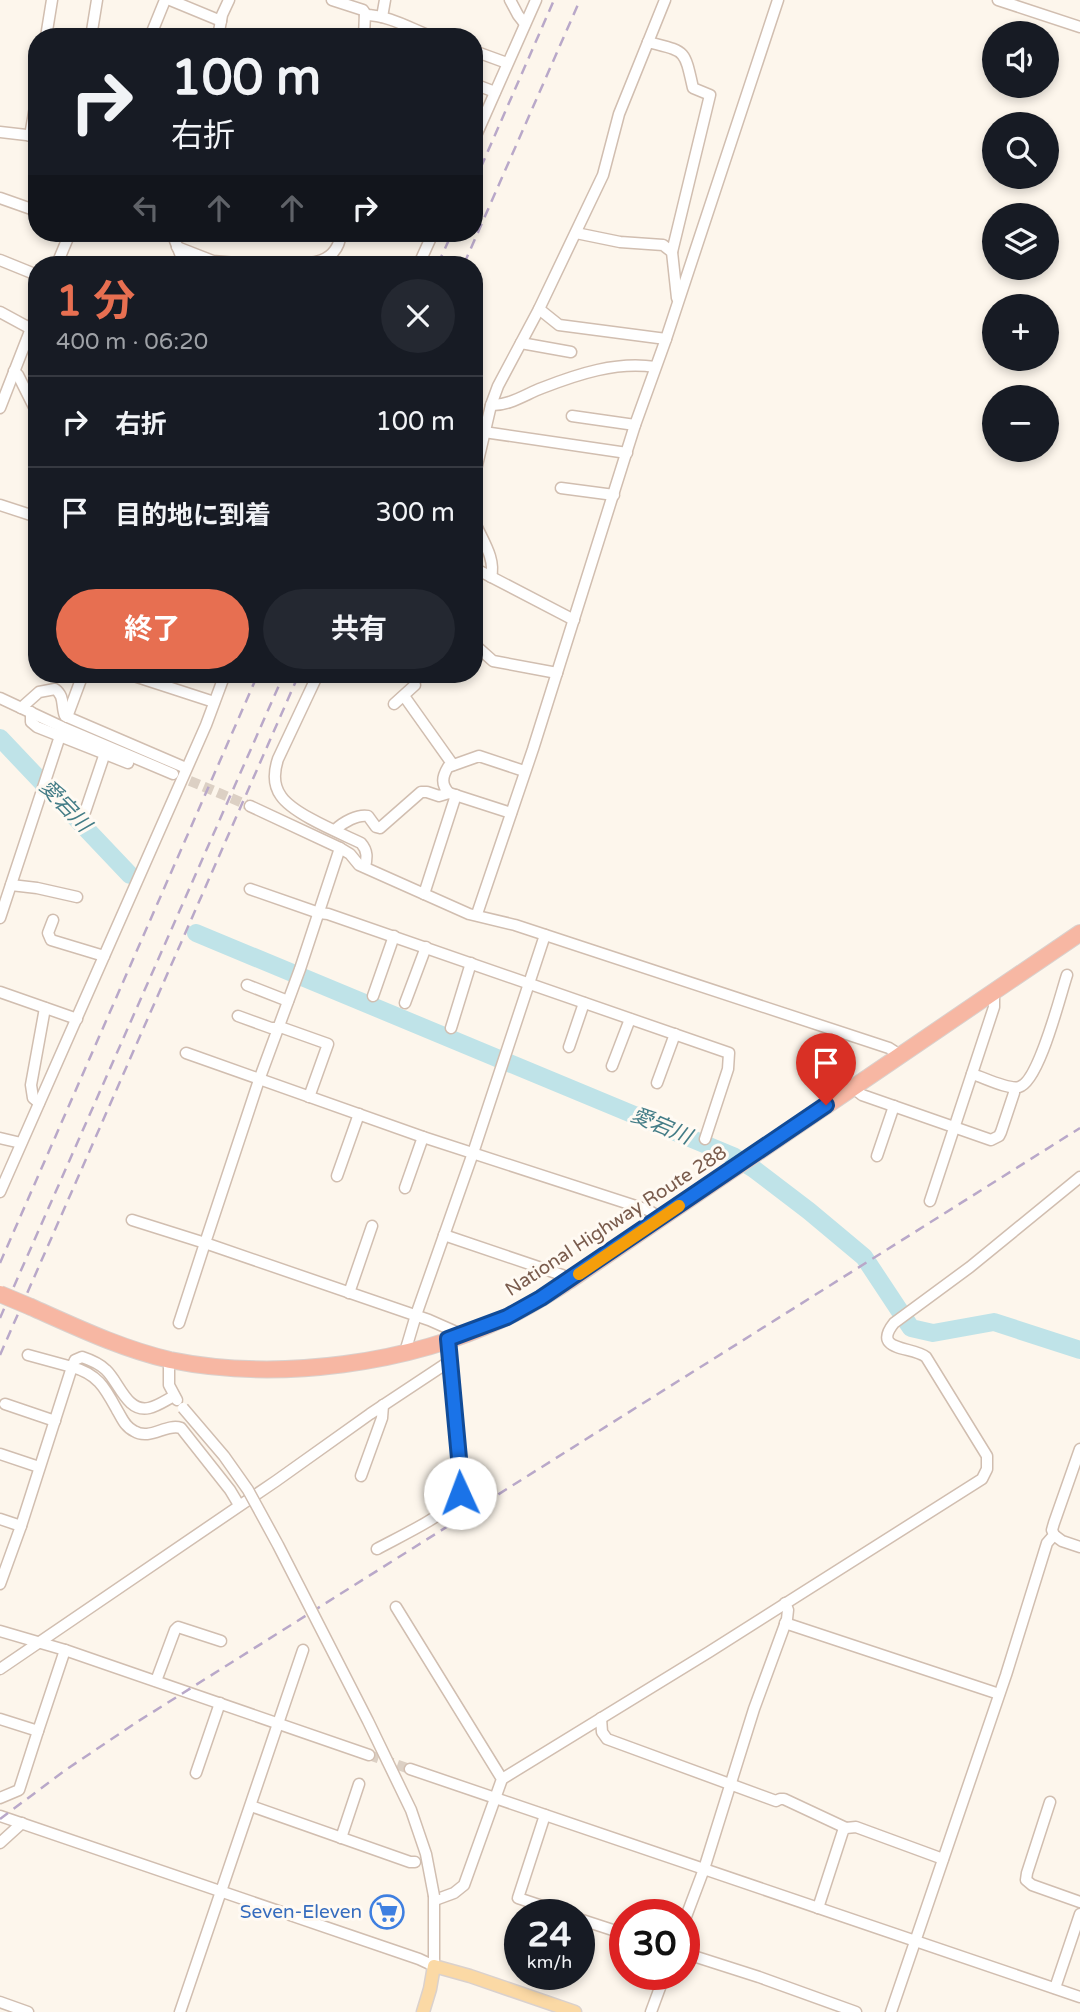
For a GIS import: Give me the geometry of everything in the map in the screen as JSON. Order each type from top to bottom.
[{"type":"highway","name":"National Highway Route 288","points":[[0,1294],[113,1343],[169,1359],[253,1369],[336,1365],[405,1352],[455,1337],[507,1317],[569,1281],[852,1087],[1078,939]]},
{"type":"main road","points":[[423,2012],[434,1966],[575,2012]]},
{"type":"street","points":[[47,28],[51,0]]},
{"type":"street","points":[[92,28],[97,0]]},
{"type":"street","points":[[154,28],[165,0]]},
{"type":"street","points":[[170,0],[222,22]]},
{"type":"street","points":[[220,28],[222,15],[229,0]]},
{"type":"street","points":[[332,0],[363,10],[364,28]]},
{"type":"street","points":[[382,17],[385,0]]},
{"type":"street","points":[[510,0],[525,24]]},
{"type":"street","points":[[483,119],[536,0]]},
{"type":"street","points":[[483,437],[491,405],[506,369],[540,309],[603,175],[619,114],[665,0]]},
{"type":"street","points":[[477,914],[635,425],[666,340],[778,0]]},
{"type":"street","points":[[998,0],[1080,27]]},
{"type":"street","points":[[365,15],[382,17],[410,28]]},
{"type":"street","points":[[648,41],[681,52],[687,58],[694,88],[710,95],[672,252],[678,300]]},
{"type":"street","points":[[483,54],[507,63]]},
{"type":"street","points":[[483,87],[495,92]]},
{"type":"street","points":[[0,132],[28,135]]},
{"type":"street","points":[[0,198],[28,208]]},
{"type":"street","points":[[576,233],[620,242],[663,245],[672,252]]},
{"type":"street","points":[[175,242],[181,256]]},
{"type":"street","points":[[177,247],[200,256]]},
{"type":"street","points":[[0,260],[28,271]]},
{"type":"street","points":[[540,309],[559,325],[666,340]]},
{"type":"street","points":[[0,312],[28,328]]},
{"type":"street","points":[[0,408],[28,343]]},
{"type":"street","points":[[521,343],[571,352]]},
{"type":"street","points":[[491,405],[509,402],[585,373],[625,366],[655,367]]},
{"type":"street","points":[[14,371],[28,395]]},
{"type":"street","points":[[572,416],[635,425]]},
{"type":"street","points":[[484,432],[627,453]]},
{"type":"street","points":[[561,488],[614,495]]},
{"type":"street","points":[[0,505],[28,514]]},
{"type":"street","points":[[483,540],[493,564],[491,577]]},
{"type":"street","points":[[483,573],[574,620]]},
{"type":"street","points":[[483,652],[493,662],[557,673]]},
{"type":"street","points":[[0,918],[63,724],[79,683]]},
{"type":"street","points":[[156,683],[214,702]]},
{"type":"street","points":[[0,1192],[104,956],[176,778],[186,768],[221,683]]},
{"type":"street","points":[[314,683],[275,766],[276,783],[281,797],[296,810],[361,843],[367,854],[365,867]]},
{"type":"street","points":[[394,704],[415,685]]},
{"type":"street","points":[[26,710],[39,692],[54,689],[62,697],[63,724]]},
{"type":"street","points":[[404,696],[453,765]]},
{"type":"street","points":[[0,698],[63,724],[186,768]]},
{"type":"street","points":[[63,724],[105,753],[176,778]]},
{"type":"street","points":[[63,724],[176,778]]},
{"type":"street","points":[[85,812],[105,753]]},
{"type":"street","points":[[452,794],[442,783],[448,767],[479,756],[524,771]]},
{"type":"street","points":[[335,830],[362,815],[368,816],[376,827],[380,828],[421,792],[439,796],[452,794],[511,813]]},
{"type":"street","points":[[424,894],[452,794]]},
{"type":"street","points":[[250,806],[340,848],[350,854],[359,865],[469,914],[477,914],[545,935],[799,1017],[889,1048],[900,1055]]},
{"type":"street","points":[[179,1323],[259,1080],[340,848]]},
{"type":"street","points":[[11,884],[77,897]]},
{"type":"street","points":[[250,890],[394,936],[729,1053],[728,1069],[705,1139]]},
{"type":"street","points":[[53,920],[48,933],[51,940],[104,956]]},
{"type":"street","points":[[405,1352],[545,935]]},
{"type":"street","points":[[373,996],[394,936]]},
{"type":"street","points":[[405,1003],[426,947]]},
{"type":"street","points":[[451,1028],[471,963]]},
{"type":"street","points":[[972,1074],[1014,1088],[1027,1082],[1040,1059],[1067,975]]},
{"type":"street","points":[[247,985],[288,1001]]},
{"type":"street","points":[[0,992],[77,1018]]},
{"type":"street","points":[[930,1201],[994,1007],[994,992]]},
{"type":"street","points":[[569,1047],[584,1003]]},
{"type":"street","points":[[39,1103],[33,1098],[31,1085],[46,1008]]},
{"type":"street","points":[[238,1016],[328,1044],[309,1097]]},
{"type":"street","points":[[612,1066],[630,1018]]},
{"type":"street","points":[[657,1083],[675,1034]]},
{"type":"street","points":[[186,1053],[424,1137],[648,1210],[661,1218]]},
{"type":"street","points":[[852,1087],[862,1095],[987,1140],[995,1139],[1001,1132],[1014,1088]]},
{"type":"street","points":[[877,1156],[894,1106]]},
{"type":"street","points":[[337,1176],[359,1114]]},
{"type":"street","points":[[405,1188],[424,1137]]},
{"type":"street","points":[[0,1138],[21,1143]]},
{"type":"street","points":[[435,1898],[454,1893],[464,1885],[502,1779],[976,1483],[986,1473],[987,1456],[926,1357],[919,1352],[894,1347],[888,1340],[888,1333],[894,1323],[1080,1177]]},
{"type":"street","points":[[132,1220],[453,1329],[455,1337],[450,1361],[460,1493],[454,1502],[442,1511],[377,1549]]},
{"type":"street","points":[[349,1293],[372,1226]]},
{"type":"street","points":[[444,1235],[562,1275],[569,1281]]},
{"type":"street","points":[[29,1355],[89,1372],[98,1380],[124,1422],[135,1432],[147,1434],[176,1426],[181,1428],[239,1505]]},
{"type":"street","points":[[1,1577],[75,1360],[82,1357],[103,1367],[131,1404],[140,1408],[150,1408],[174,1396]]},
{"type":"street","points":[[0,1816],[434,1966],[435,1898],[426,1854],[411,1810],[248,1490],[224,1456],[174,1396],[169,1385],[169,1359]]},
{"type":"street","points":[[0,1669],[450,1361]]},
{"type":"street","points":[[5,1404],[55,1421]]},
{"type":"street","points":[[361,1476],[382,1418],[383,1405]]},
{"type":"street","points":[[1080,1449],[1053,1527],[1054,1535],[1062,1541],[1080,1547]]},
{"type":"street","points":[[0,1454],[39,1467]]},
{"type":"street","points":[[0,1518],[20,1526]]},
{"type":"street","points":[[891,2012],[999,1694],[1047,1543],[1054,1535]]},
{"type":"street","points":[[693,1899],[754,1709],[785,1623],[788,1610],[785,1603]]},
{"type":"street","points":[[396,1606],[502,1779]]},
{"type":"street","points":[[785,1623],[999,1694]]},
{"type":"street","points":[[156,1681],[178,1627],[221,1641]]},
{"type":"street","points":[[0,1631],[65,1650],[369,1755]]},
{"type":"street","points":[[0,1798],[19,1790],[65,1650]]},
{"type":"street","points":[[180,2012],[303,1650]]},
{"type":"street","points":[[196,1773],[220,1703]]},
{"type":"street","points":[[601,1718],[602,1732],[607,1739],[776,1801],[784,1799],[846,1828],[856,1827],[943,1859]]},
{"type":"street","points":[[0,1719],[38,1731]]},
{"type":"street","points":[[410,1769],[1080,1997]]},
{"type":"street","points":[[341,1838],[359,1784]]},
{"type":"street","points":[[1050,1802],[1026,1880],[1031,1885],[1080,1902]]},
{"type":"street","points":[[251,1806],[415,1862]]},
{"type":"street","points":[[521,1899],[518,1898],[545,1815]]},
{"type":"street","points":[[0,1843],[22,1823]]},
{"type":"street","points":[[818,1908],[846,1828]]},
{"type":"street","points":[[1055,1989],[1080,1914]]},
{"type":"street","points":[[700,1958],[856,2012]]},
{"type":"street","points":[[651,2012],[659,1990]]},
{"type":"street","points":[[0,2002],[29,2012]]},
{"type":"waterway","name":"愛宕川","points":[[0,738],[130,875]]},
{"type":"waterway","name":"愛宕川","points":[[196,933],[733,1156],[809,1211],[864,1257],[911,1328],[933,1333],[994,1322],[1080,1350]]},
{"type":"tunnel","points":[[176,775],[250,806]]},
{"type":"tunnel","points":[[369,1755],[410,1769]]},
{"type":"railway","points":[[483,162],[554,0]]},
{"type":"railway","points":[[483,221],[580,0]]},
{"type":"railway","points":[[442,256],[448,242]]},
{"type":"railway","points":[[468,256],[474,242]]},
{"type":"railway","points":[[0,1263],[254,683]]},
{"type":"railway","points":[[0,1318],[280,683]]},
{"type":"railway","points":[[0,1355],[295,683]]},
{"type":"railway","points":[[0,1819],[137,1722],[1080,1128]]},
{"type":"slow traffic","points":[[579,1274],[679,1206]]},
{"type":"place","name":"Seven-Eleven","points":[[387,1912]]},
{"type":"route","points":[[460,1493],[448,1339],[507,1317],[569,1281],[826,1105]]}]
